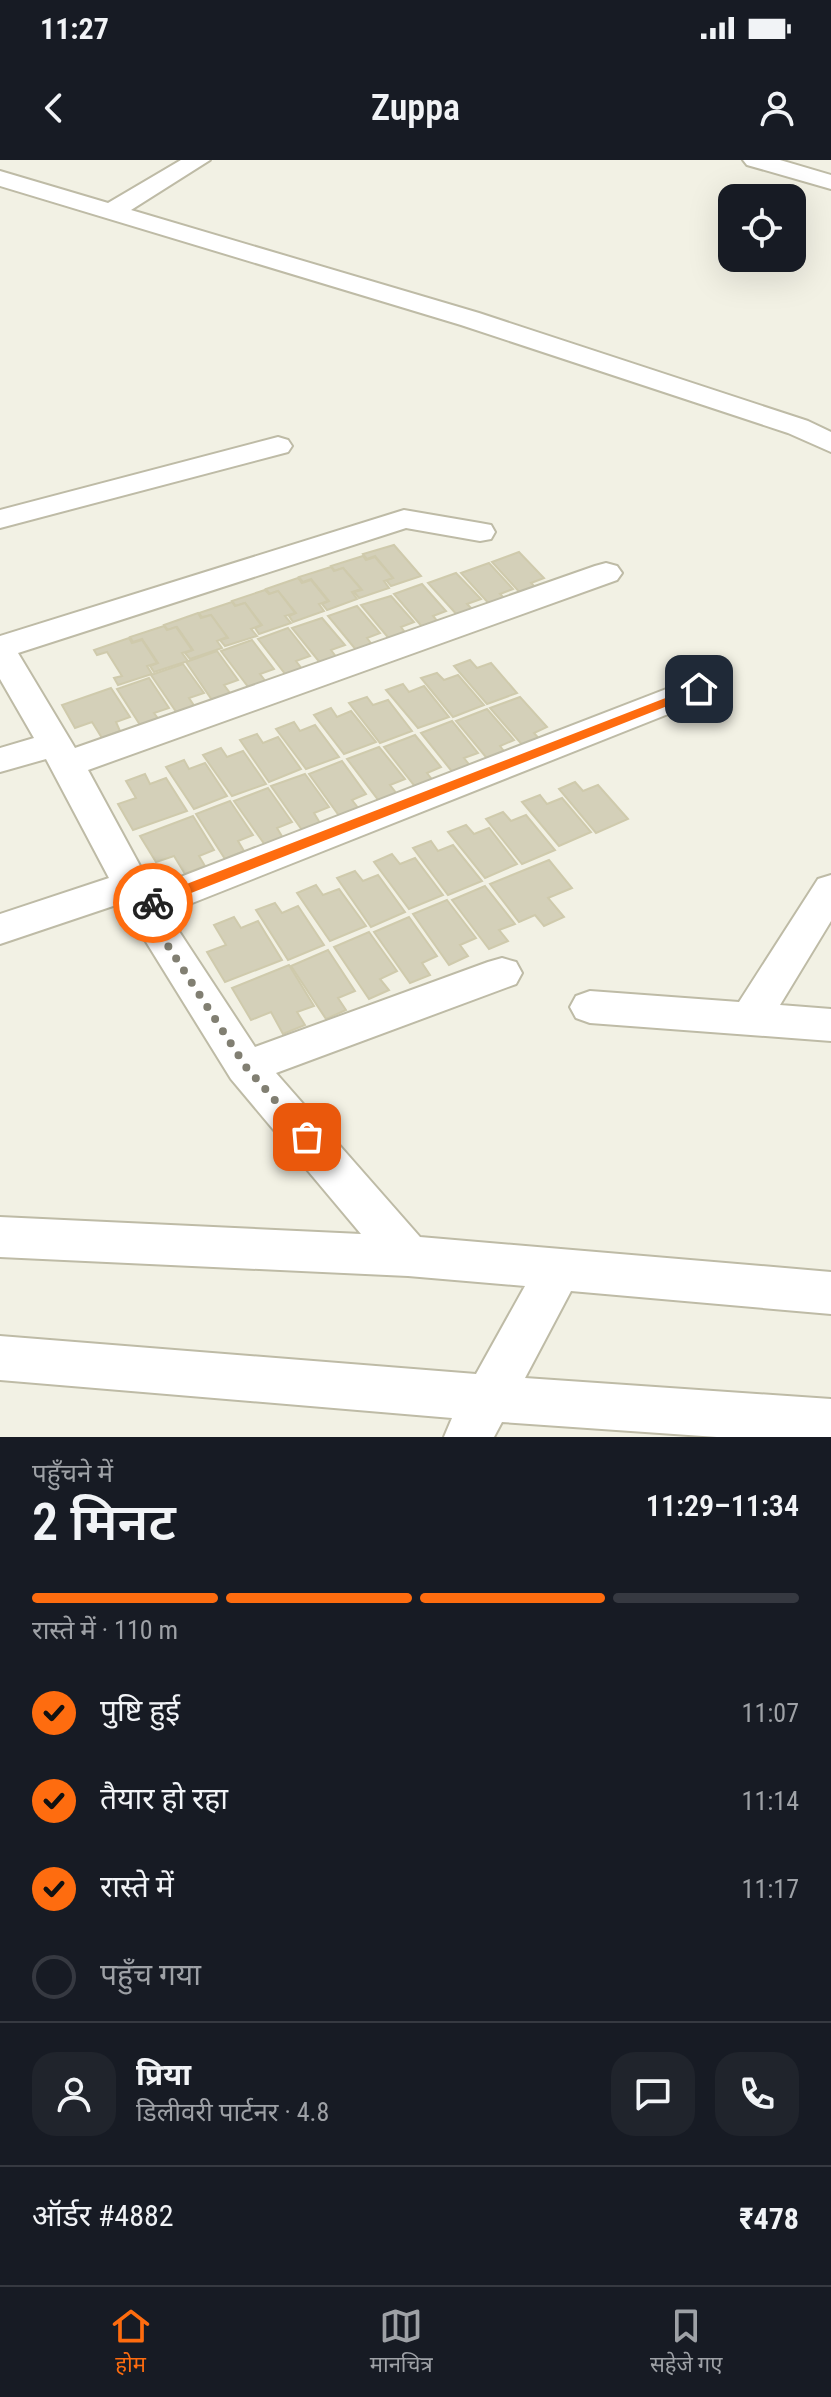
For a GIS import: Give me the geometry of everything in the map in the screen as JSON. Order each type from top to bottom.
[{"type":"street","points":[[111,211],[198,160]]},
{"type":"street","points":[[755,160],[831,182]]},
{"type":"street","points":[[0,178],[470,319],[798,427],[831,443]]},
{"type":"street","points":[[0,519],[278,446]]},
{"type":"street","points":[[408,1256],[246,1067],[137,896],[0,648],[404,519],[480,532]]},
{"type":"street","points":[[0,760],[61,754],[606,573]]},
{"type":"street","points":[[0,929],[137,896],[699,689]]},
{"type":"street","points":[[750,1019],[831,889]]},
{"type":"street","points":[[246,1067],[502,973]]},
{"type":"street","points":[[590,1007],[831,1025]]},
{"type":"street","points":[[0,1237],[408,1256],[831,1293]]},
{"type":"street","points":[[478,1418],[559,1269]]},
{"type":"street","points":[[0,1358],[478,1418],[831,1422]]},
{"type":"building","points":[[394,545],[421,576],[391,586],[386,580],[393,578],[375,556],[367,559],[363,554]]},
{"type":"building","points":[[519,552],[544,578],[531,583],[538,590],[523,596],[492,562]]},
{"type":"building","points":[[363,556],[366,560],[375,557],[393,578],[384,581],[389,588],[359,598],[354,592],[362,590],[343,568],[335,571],[331,566]]},
{"type":"building","points":[[489,563],[513,589],[500,594],[507,601],[492,607],[461,573]]},
{"type":"building","points":[[331,567],[334,571],[343,568],[361,589],[352,592],[357,599],[327,610],[322,604],[329,601],[311,579],[303,582],[299,577]]},
{"type":"building","points":[[456,573],[481,599],[467,604],[474,611],[459,617],[428,583]]},
{"type":"building","points":[[298,578],[302,583],[311,580],[328,601],[319,604],[324,611],[293,622],[289,616],[296,613],[278,591],[270,594],[266,589]]},
{"type":"building","points":[[422,584],[446,611],[433,616],[439,623],[424,629],[394,594]]},
{"type":"building","points":[[265,590],[269,594],[278,591],[295,613],[285,616],[291,623],[259,634],[255,628],[262,625],[245,603],[236,606],[232,601]]},
{"type":"building","points":[[391,596],[414,622],[401,627],[407,635],[391,641],[361,605]]},
{"type":"building","points":[[232,602],[235,606],[245,603],[261,625],[251,629],[257,636],[225,646],[220,640],[228,638],[211,615],[202,617],[199,613]]},
{"type":"building","points":[[357,606],[380,633],[367,638],[373,646],[357,651],[328,616]]},
{"type":"building","points":[[198,613],[201,618],[211,615],[227,637],[217,641],[222,648],[190,659],[185,653],[193,650],[177,627],[168,630],[164,625]]},
{"type":"building","points":[[322,618],[345,645],[331,650],[337,658],[321,664],[292,628]]},
{"type":"building","points":[[164,626],[167,630],[176,627],[192,650],[182,653],[188,661],[154,672],[150,666],[158,663],[142,639],[133,642],[130,637]]},
{"type":"building","points":[[288,628],[310,656],[296,661],[302,669],[286,675],[258,639]]},
{"type":"building","points":[[129,638],[132,643],[142,640],[157,663],[147,666],[152,674],[118,685],[114,678],[122,676],[107,652],[97,655],[94,650]]},
{"type":"building","points":[[252,640],[274,669],[260,674],[266,682],[249,688],[221,651]]},
{"type":"building","points":[[217,651],[238,680],[224,685],[230,693],[212,700],[186,662]]},
{"type":"building","points":[[470,660],[477,668],[491,663],[517,693],[487,704],[454,666]]},
{"type":"building","points":[[183,664],[204,693],[189,698],[195,707],[177,713],[151,675]]},
{"type":"building","points":[[437,673],[444,680],[458,675],[484,705],[453,717],[421,678]]},
{"type":"building","points":[[149,678],[169,708],[154,713],[160,721],[142,728],[117,689]]},
{"type":"building","points":[[403,684],[409,692],[424,686],[449,717],[418,728],[386,690]]},
{"type":"building","points":[[111,688],[130,717],[116,722],[120,731],[102,738],[92,722],[75,728],[62,705]]},
{"type":"building","points":[[367,697],[373,705],[388,700],[412,731],[380,743],[349,703]]},
{"type":"building","points":[[520,697],[547,727],[534,733],[541,741],[525,748],[490,708]]},
{"type":"building","points":[[331,708],[337,717],[351,711],[376,742],[344,754],[314,715]]},
{"type":"building","points":[[487,709],[514,740],[500,746],[507,755],[490,762],[456,721]]},
{"type":"building","points":[[452,721],[478,753],[464,758],[471,767],[454,774],[421,733]]},
{"type":"building","points":[[294,722],[300,731],[315,725],[339,757],[306,769],[276,729]]},
{"type":"building","points":[[257,734],[263,743],[278,737],[301,769],[269,782],[240,740]]},
{"type":"building","points":[[415,735],[441,767],[427,773],[434,782],[417,789],[384,747]]},
{"type":"building","points":[[379,747],[405,779],[390,785],[397,794],[379,801],[347,759]]},
{"type":"building","points":[[221,748],[227,757],[243,751],[266,784],[232,796],[203,755]]},
{"type":"building","points":[[184,760],[189,769],[205,763],[227,796],[194,809],[166,767]]},
{"type":"building","points":[[342,761],[366,794],[352,800],[359,809],[340,817],[309,774]]},
{"type":"building","points":[[145,774],[150,784],[166,778],[187,811],[133,830],[118,804],[136,798],[126,781]]},
{"type":"building","points":[[305,774],[329,807],[314,813],[320,823],[302,830],[271,786]]},
{"type":"building","points":[[575,782],[583,791],[598,785],[628,819],[596,833],[559,789]]},
{"type":"building","points":[[268,788],[292,822],[277,828],[283,838],[265,845],[234,801]]},
{"type":"building","points":[[540,795],[547,804],[562,798],[591,832],[559,846],[522,802]]},
{"type":"building","points":[[230,801],[253,835],[238,841],[244,851],[225,859],[196,814]]},
{"type":"building","points":[[503,812],[511,821],[526,815],[555,850],[522,864],[486,819]]},
{"type":"building","points":[[193,816],[214,850],[199,856],[205,866],[185,874],[174,856],[156,862],[140,836]]},
{"type":"building","points":[[466,825],[474,834],[489,828],[517,864],[485,878],[448,832]]},
{"type":"building","points":[[431,841],[438,851],[453,845],[482,881],[448,895],[413,848]]},
{"type":"building","points":[[392,854],[400,864],[415,858],[443,895],[409,909],[374,862]]},
{"type":"building","points":[[549,860],[572,888],[548,898],[564,917],[544,926],[535,915],[519,922],[490,884]]},
{"type":"building","points":[[355,871],[363,881],[378,875],[405,912],[371,927],[337,878]]},
{"type":"building","points":[[316,885],[323,895],[339,889],[366,926],[330,941],[297,893]]},
{"type":"building","points":[[485,886],[515,924],[499,930],[508,941],[489,949],[452,900]]},
{"type":"building","points":[[447,900],[476,938],[460,945],[468,956],[449,965],[413,914]]},
{"type":"building","points":[[275,903],[282,913],[298,906],[324,945],[288,960],[256,910]]},
{"type":"building","points":[[234,917],[241,928],[258,921],[282,960],[225,982],[207,952],[226,945],[214,925]]},
{"type":"building","points":[[409,917],[437,956],[422,963],[430,975],[410,983],[374,932]]},
{"type":"building","points":[[369,932],[397,971],[380,979],[389,990],[369,999],[334,947]]},
{"type":"building","points":[[328,950],[355,991],[338,998],[346,1010],[326,1019],[291,966]]},
{"type":"building","points":[[289,965],[314,1006],[297,1012],[305,1025],[283,1034],[271,1012],[251,1020],[232,988]]},
{"type":"way so far","points":[[153,903],[143,907],[246,1067],[307,1137]]},
{"type":"route","points":[[153,903],[699,689]]}]
